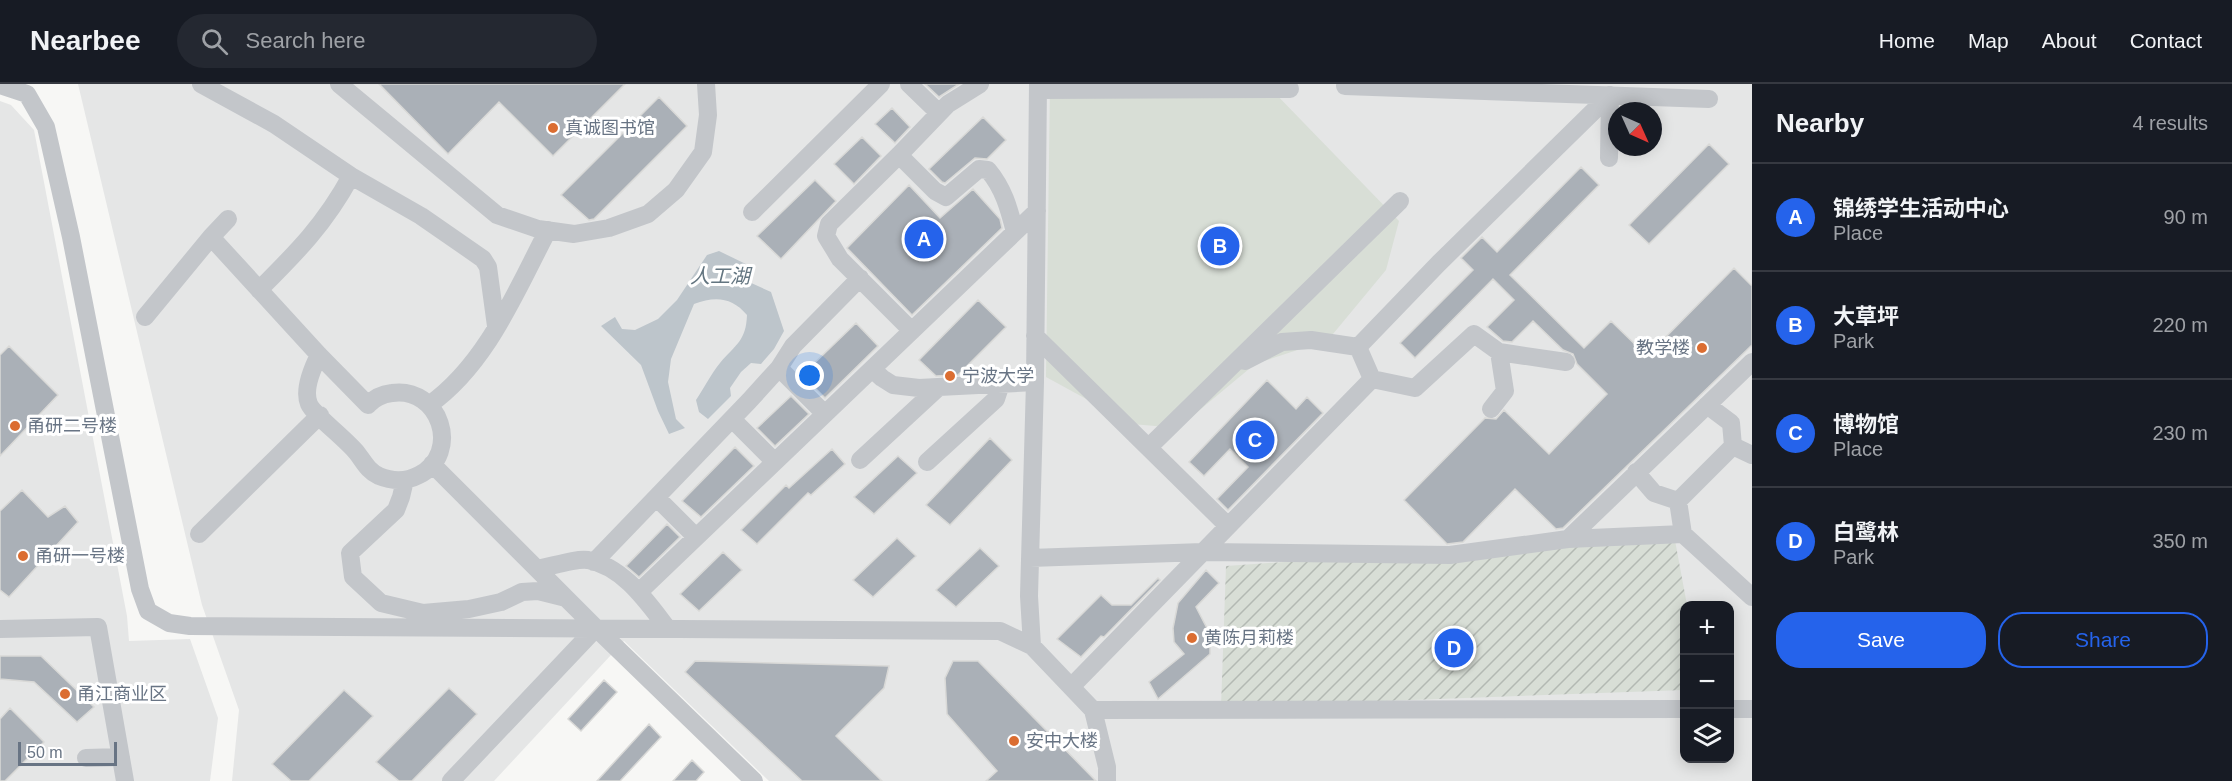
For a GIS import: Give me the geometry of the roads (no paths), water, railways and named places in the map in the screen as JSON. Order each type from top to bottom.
[{"type":"street","points":[[201,84],[274,124],[351,176],[421,216],[483,259],[488,267],[496,326]]},
{"type":"street","points":[[339,84],[497,215],[548,230],[574,234],[609,228],[648,214],[676,190],[703,152],[708,115],[706,84]]},
{"type":"street","points":[[752,212],[881,84]]},
{"type":"street","points":[[909,84],[939,113]]},
{"type":"street","points":[[912,331],[840,259],[826,236],[829,224],[948,104],[980,84]]},
{"type":"street","points":[[0,85],[32,89],[46,127],[71,237],[140,589],[148,611],[169,623],[190,626],[1000,631],[1032,646],[1094,710],[1107,774]]},
{"type":"street","points":[[1345,86],[1603,91],[1709,99]]},
{"type":"street","points":[[1032,646],[1029,596],[1035,382],[1038,87],[1290,89]]},
{"type":"street","points":[[1603,91],[1609,158]]},
{"type":"street","points":[[1358,347],[1603,91]]},
{"type":"street","points":[[899,155],[934,191],[946,197],[979,169],[988,170],[999,182],[1005,195],[1015,232]]},
{"type":"street","points":[[259,290],[315,232],[337,203],[351,176]]},
{"type":"street","points":[[1149,447],[1400,201]]},
{"type":"street","points":[[639,592],[1037,212]]},
{"type":"street","points":[[145,317],[228,219]]},
{"type":"street","points":[[429,405],[448,391],[468,369],[496,326],[548,230]]},
{"type":"street","points":[[211,237],[368,405],[385,394],[399,392],[414,394],[436,412],[442,426],[442,440],[439,454],[432,464],[419,475],[405,480],[390,480],[376,475],[365,466],[357,453],[309,404],[308,392],[319,355]]},
{"type":"street","points":[[594,562],[779,368],[793,345],[860,278]]},
{"type":"street","points":[[1372,379],[1415,388],[1474,334],[1499,352],[1566,362]]},
{"type":"street","points":[[1035,336],[1228,526]]},
{"type":"street","points":[[1227,371],[1282,342],[1311,340],[1358,347]]},
{"type":"street","points":[[1358,347],[1372,379]]},
{"type":"street","points":[[1491,409],[1505,391],[1499,352]]},
{"type":"street","points":[[1568,539],[1752,362]]},
{"type":"street","points":[[779,368],[825,414]]},
{"type":"street","points":[[872,369],[893,386],[939,387],[1035,382]]},
{"type":"street","points":[[1071,687],[1372,379]]},
{"type":"street","points":[[927,462],[996,399],[1001,384]]},
{"type":"street","points":[[860,460],[939,387]]},
{"type":"street","points":[[1678,501],[1733,446],[1731,423],[1707,405]]},
{"type":"street","points":[[199,534],[320,415]]},
{"type":"street","points":[[732,419],[775,462]]},
{"type":"street","points":[[1733,446],[1752,455]]},
{"type":"street","points":[[432,464],[596,628],[754,781]]},
{"type":"street","points":[[1636,472],[1654,493],[1678,501]]},
{"type":"street","points":[[405,480],[396,510],[350,553],[353,577],[381,603],[423,612],[468,609],[501,602],[522,592],[538,591],[566,598]]},
{"type":"street","points":[[657,498],[696,537]]},
{"type":"street","points":[[1678,501],[1683,534],[1752,597]]},
{"type":"street","points":[[1030,558],[1203,552],[1450,555],[1568,539],[1683,534]]},
{"type":"street","points":[[537,569],[586,560],[612,568],[639,592],[668,629]]},
{"type":"street","points":[[0,629],[98,627],[125,781]]},
{"type":"street","points":[[451,781],[596,628]]},
{"type":"street","points":[[1734,709],[1752,709]]},
{"type":"street","points":[[1094,710],[1680,710]]},
{"type":"street","points":[[86,758],[121,757]]},
{"type":"water","name":"人工湖","points":[[719,251],[754,268],[749,282],[771,292],[784,331],[774,349],[761,364],[751,363],[741,372],[730,388],[731,396],[708,419],[699,412],[696,400],[717,367],[742,337],[747,315],[735,305],[723,300],[716,299],[694,304],[671,359],[668,382],[676,419],[685,428],[669,434],[641,365],[601,326],[615,317],[622,329],[635,330],[658,319],[677,300],[707,255]]},
{"type":"place","name":"真诚图书馆","points":[[553,128]]},
{"type":"place","name":"锦绣学生活动中心","points":[[924,239]]},
{"type":"place","name":"大草坪","points":[[1220,246]]},
{"type":"place","name":"教学楼","points":[[1702,348]]},
{"type":"place","name":"宁波大学","points":[[950,376]]},
{"type":"place","name":"甬研二号楼","points":[[15,426]]},
{"type":"place","name":"博物馆","points":[[1255,440]]},
{"type":"place","name":"甬研一号楼","points":[[23,556]]},
{"type":"place","name":"黄陈月莉楼","points":[[1192,638]]},
{"type":"place","name":"白鹭林","points":[[1454,648]]},
{"type":"place","name":"甬江商业区","points":[[65,694]]},
{"type":"place","name":"安中大楼","points":[[1014,741]]}]
